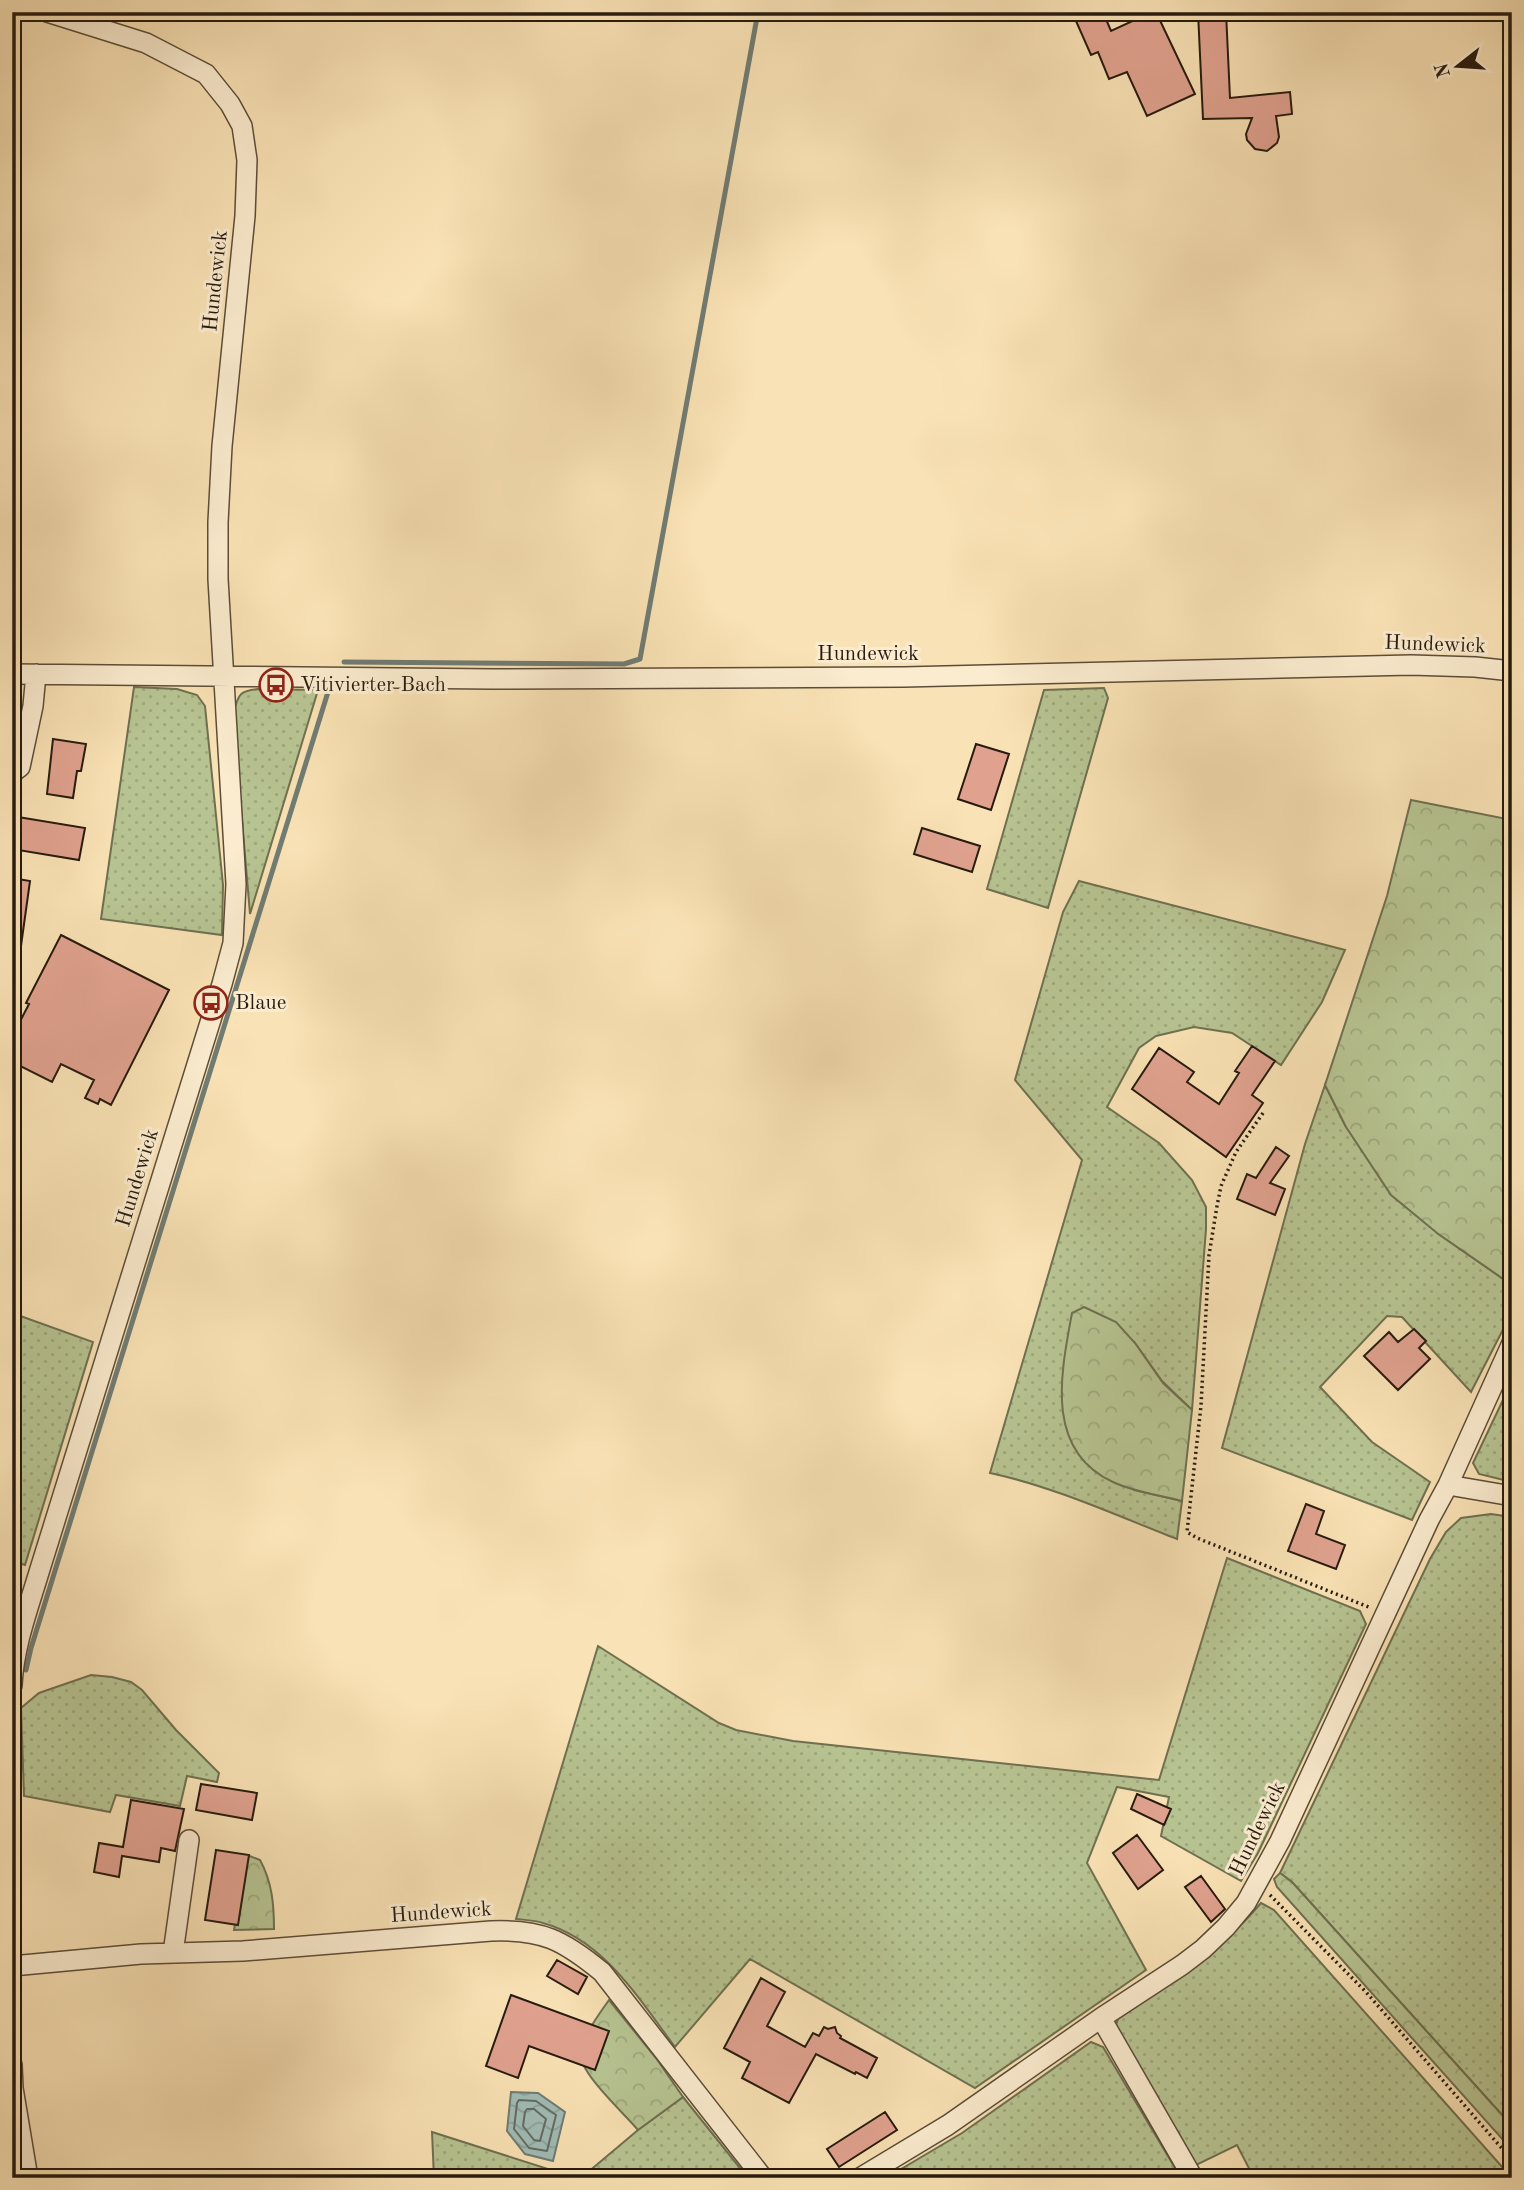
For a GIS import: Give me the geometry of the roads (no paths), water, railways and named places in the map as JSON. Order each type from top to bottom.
[{"type":"street","name":"Hundewick","points":[[12,1685],[24,1625],[40,1569],[233,943],[236,884],[218,579],[218,522],[222,446],[245,215],[247,160],[242,126],[230,104],[206,74],[146,43],[47,12]]},
{"type":"street","name":"Hundewick","points":[[12,674],[492,679],[904,677],[1411,665],[1512,671]]},
{"type":"street","points":[[12,773],[20,767],[33,706],[36,674]]},
{"type":"street","name":"Hundewick","points":[[860,2178],[948,2125],[1182,1965],[1226,1927],[1246,1903],[1280,1841],[1512,1343]]},
{"type":"street","points":[[1448,1485],[1512,1496]]},
{"type":"street","points":[[173,1953],[189,1840]]},
{"type":"street","name":"Hundewick","points":[[12,1966],[141,1954],[243,1951],[491,1931],[516,1930],[548,1936],[576,1951],[602,1972],[763,2178]]},
{"type":"street","points":[[1101,2018],[1193,2178]]},
{"type":"street","points":[[12,2065],[13,2088],[28,2178]]},
{"type":"water","points":[[511,2092],[538,2093],[565,2112],[553,2161],[525,2154],[507,2131]]},
{"type":"waterway","points":[[344,662],[624,664],[640,659],[758,12]]},
{"type":"waterway","points":[[26,1670],[328,692]]},
{"type":"place","name":"Vitivierter Bach","points":[[276,685]]},
{"type":"place","name":"Blaue","points":[[211,1003]]}]
